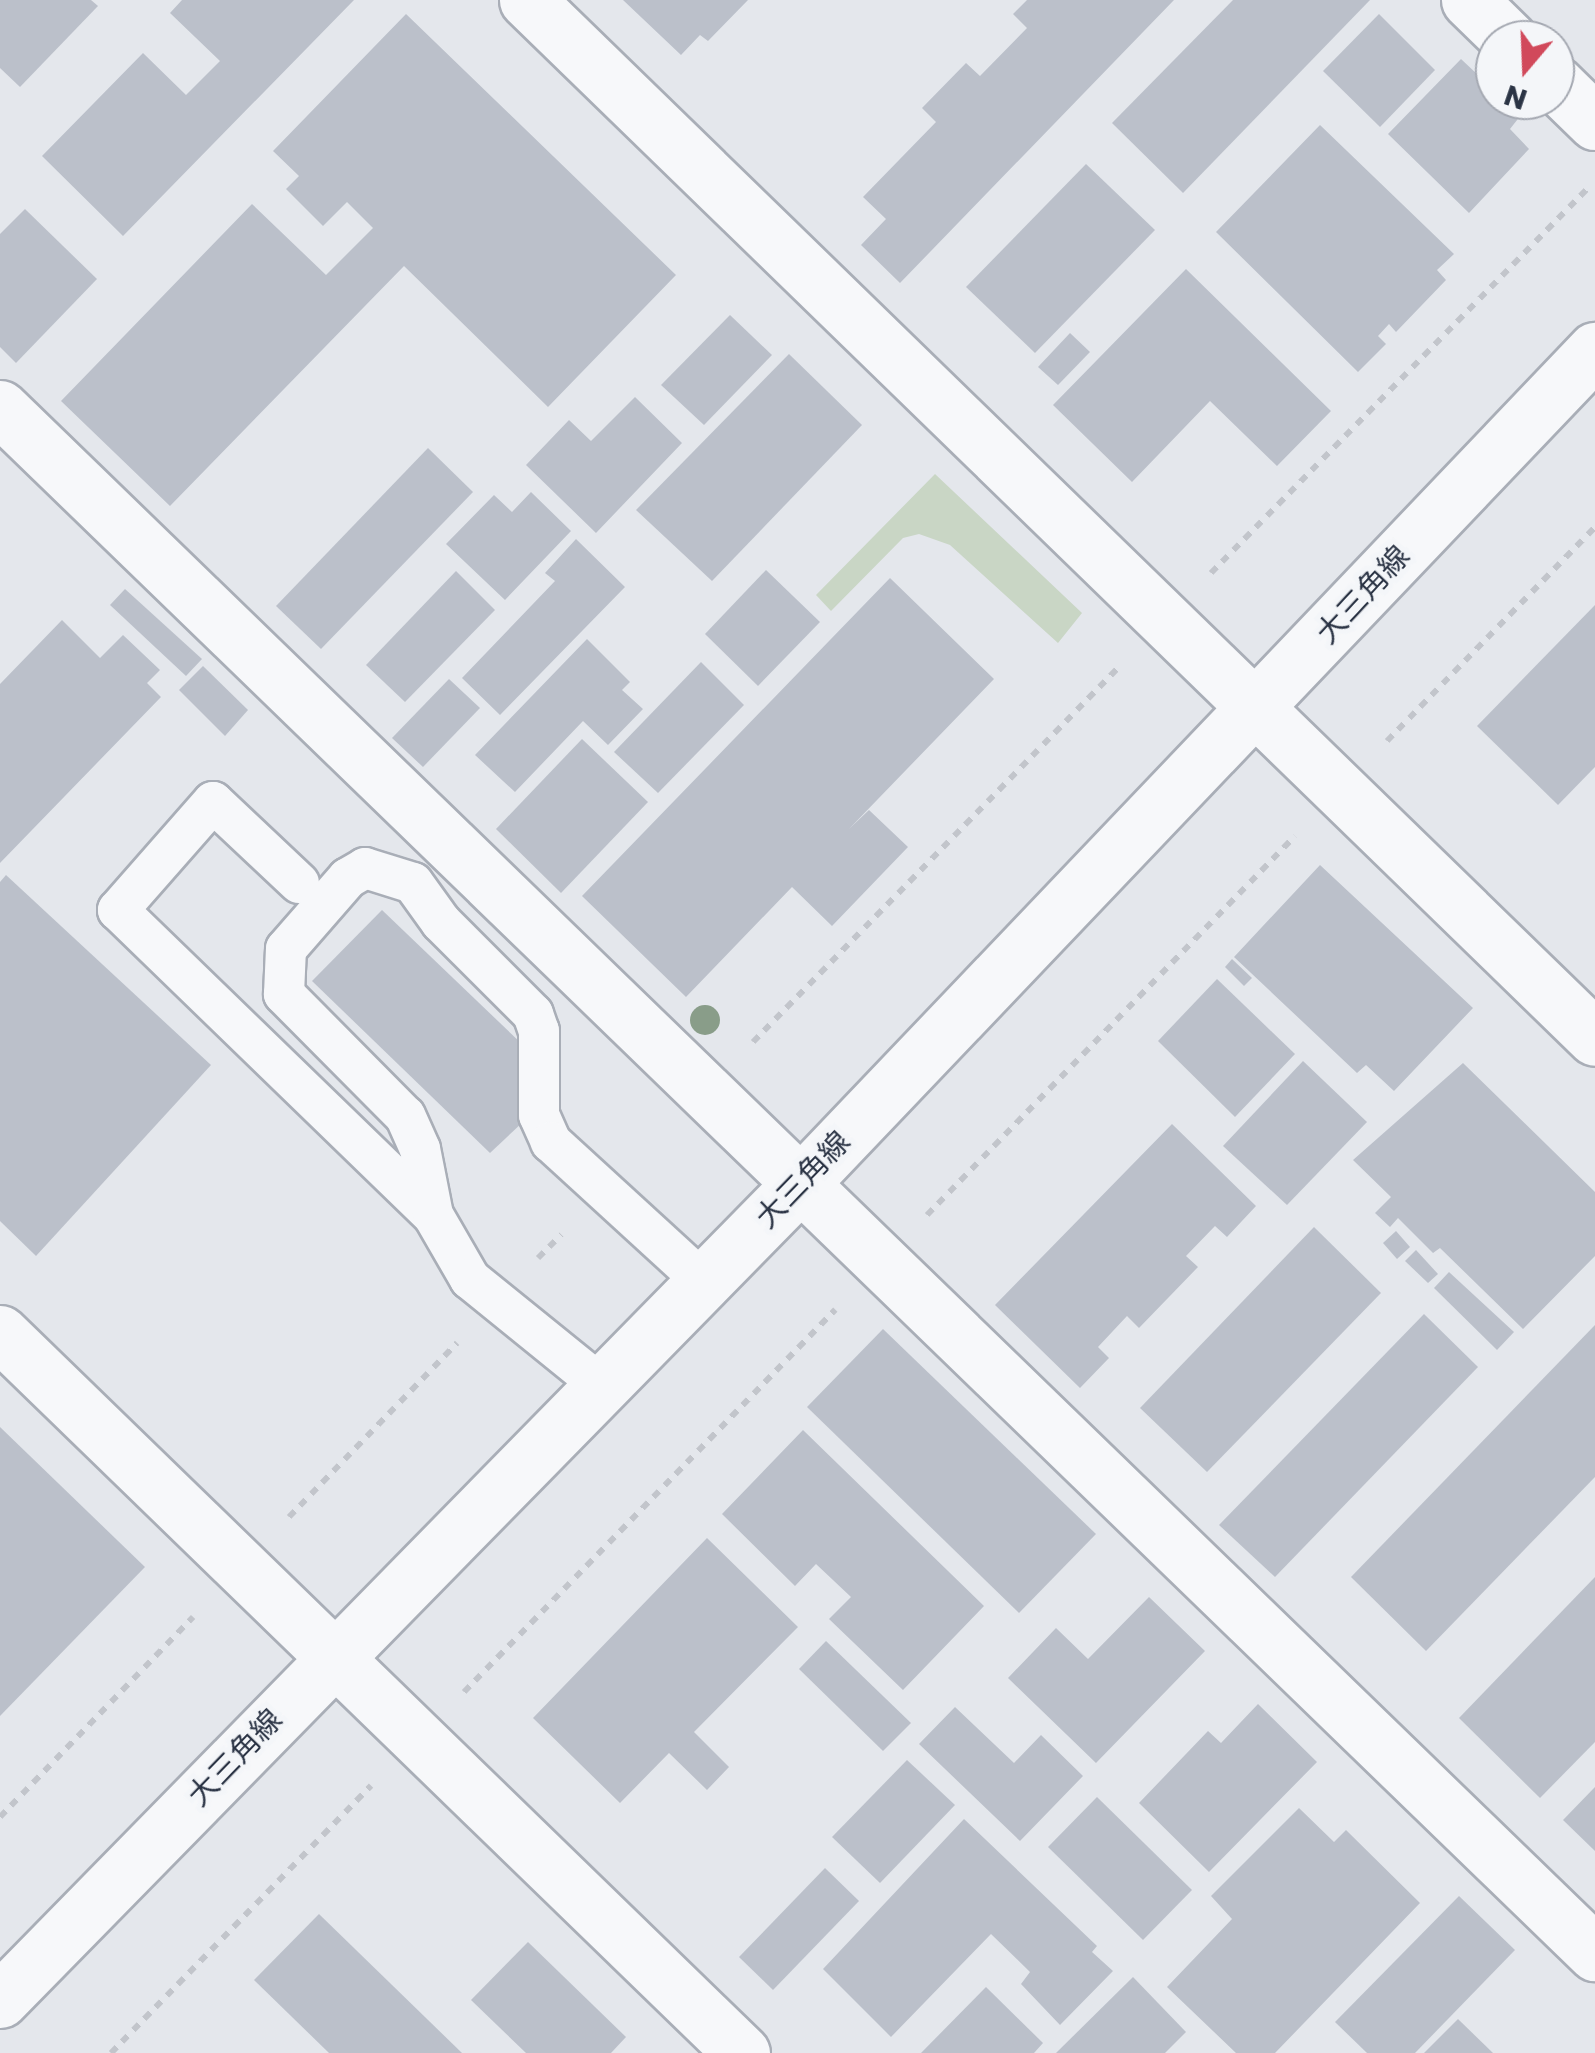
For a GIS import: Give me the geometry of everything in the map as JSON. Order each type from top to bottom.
[{"type":"street","points":[[527,0],[1595,1038]]},
{"type":"street","points":[[1469,0],[1490,20]]},
{"type":"street","points":[[1575,102],[1595,122]]},
{"type":"street","name":"大三角線","points":[[0,2000],[799,1185],[1595,350]]},
{"type":"street","points":[[0,408],[1595,1953]]},
{"type":"street","points":[[0,1333],[742,2053]]},
{"type":"lane","points":[[299,883],[214,802],[118,910],[433,1215],[470,1279],[601,1386]]},
{"type":"lane","points":[[433,1215],[420,1149],[405,1116],[284,994],[286,949],[348,878],[366,868],[413,883],[441,922],[532,1014],[539,1031],[539,1115],[551,1142],[602,1193],[704,1282]]},
{"type":"path","points":[[704,1092],[1595,181]]},
{"type":"path","points":[[0,1818],[602,1193]]},
{"type":"green space","points":[[935,474],[1082,613],[1058,643],[950,545],[919,534],[903,538],[831,611],[816,595]]},
{"type":"building","points":[[0,0],[91,0],[98,6],[20,87],[0,68]]},
{"type":"building","points":[[182,0],[354,0],[123,236],[42,156],[143,53],[186,95],[220,61],[170,13]]},
{"type":"building","points":[[623,0],[748,0],[708,41],[700,35],[681,55]]},
{"type":"building","points":[[1027,0],[1174,0],[900,283],[861,245],[886,219],[863,197],[936,122],[922,108],[966,63],[980,76],[1027,28],[1013,14]]},
{"type":"building","points":[[1233,0],[1370,0],[1183,193],[1112,123]]},
{"type":"building","points":[[406,14],[676,275],[548,407],[404,266],[170,506],[61,401],[252,204],[326,275],[373,228],[347,202],[323,226],[286,189],[299,176],[273,151]]},
{"type":"building","points":[[1379,14],[1435,70],[1380,127],[1323,71]]},
{"type":"building","points":[[1461,59],[1475,72],[1475,120],[1517,120],[1510,129],[1529,149],[1469,213],[1388,134]]},
{"type":"building","points":[[1320,125],[1454,254],[1437,270],[1446,280],[1396,332],[1389,324],[1378,336],[1386,344],[1358,372],[1216,232]]},
{"type":"building","points":[[1086,164],[1155,230],[1035,353],[966,287]]},
{"type":"building","points":[[25,209],[97,279],[16,363],[0,347],[0,234]]},
{"type":"building","points":[[1186,269],[1331,411],[1277,466],[1210,401],[1132,482],[1053,405]]},
{"type":"building","points":[[730,315],[772,355],[704,425],[661,385]]},
{"type":"building","points":[[1070,333],[1090,352],[1058,385],[1038,367]]},
{"type":"building","points":[[789,354],[862,425],[712,581],[636,510]]},
{"type":"building","points":[[635,397],[682,443],[596,533],[526,465],[569,420],[591,441]]},
{"type":"building","points":[[428,448],[473,492],[321,649],[276,606]]},
{"type":"building","points":[[531,492],[571,531],[505,600],[446,544],[494,495],[512,512]]},
{"type":"building","points":[[576,539],[625,587],[500,715],[462,678],[555,581],[545,573]]},
{"type":"building","points":[[766,570],[820,622],[758,686],[705,634]]},
{"type":"building","points":[[456,571],[495,610],[405,702],[366,665]]},
{"type":"building","points":[[890,578],[994,679],[849,829],[869,810],[908,847],[832,926],[792,887],[686,997],[582,896]]},
{"type":"building","points":[[125,589],[202,659],[186,676],[110,605]]},
{"type":"building","points":[[1595,605],[1595,767],[1558,805],[1477,726]]},
{"type":"building","points":[[62,620],[100,658],[123,635],[160,670],[147,683],[161,697],[0,863],[0,684]]},
{"type":"building","points":[[587,639],[630,682],[622,690],[643,709],[608,745],[583,721],[515,792],[475,755]]},
{"type":"building","points":[[701,662],[744,705],[658,793],[614,752]]},
{"type":"building","points":[[203,666],[248,710],[225,736],[179,690]]},
{"type":"building","points":[[449,679],[480,708],[423,767],[392,738]]},
{"type":"building","points":[[582,739],[648,802],[561,893],[496,829]]},
{"type":"building","points":[[1320,865],[1473,1008],[1394,1091],[1366,1065],[1357,1073],[1234,957]]},
{"type":"building","points":[[6,875],[211,1065],[36,1256],[0,1221],[0,882]]},
{"type":"building","points":[[382,910],[523,1045],[523,1122],[490,1153],[312,981]]},
{"type":"building","points":[[1232,959],[1252,978],[1244,986],[1225,967]]},
{"type":"building","points":[[1217,979],[1295,1054],[1235,1117],[1158,1041]]},
{"type":"building","points":[[1303,1061],[1367,1122],[1287,1205],[1223,1146]]},
{"type":"building","points":[[1463,1063],[1595,1192],[1595,1256],[1523,1329],[1440,1248],[1433,1253],[1398,1218],[1390,1227],[1375,1213],[1391,1197],[1353,1160]]},
{"type":"building","points":[[1172,1124],[1256,1206],[1227,1237],[1215,1226],[1186,1256],[1198,1267],[1139,1328],[1127,1316],[1098,1347],[1109,1358],[1080,1388],[995,1305]]},
{"type":"building","points":[[1314,1227],[1381,1293],[1207,1472],[1140,1408]]},
{"type":"building","points":[[1396,1231],[1410,1247],[1397,1259],[1383,1243]]},
{"type":"building","points":[[1416,1250],[1438,1274],[1428,1283],[1405,1261]]},
{"type":"building","points":[[1449,1272],[1514,1332],[1497,1350],[1434,1288]]},
{"type":"building","points":[[1424,1314],[1478,1367],[1275,1577],[1219,1525]]},
{"type":"building","points":[[1595,1325],[1595,1477],[1426,1651],[1351,1577]]},
{"type":"building","points":[[883,1329],[1096,1534],[1019,1613],[807,1407]]},
{"type":"building","points":[[0,1427],[145,1567],[0,1716]]},
{"type":"building","points":[[803,1430],[984,1606],[903,1690],[829,1619],[851,1597],[816,1564],[795,1586],[722,1514]]},
{"type":"building","points":[[707,1538],[798,1627],[694,1732],[729,1767],[707,1790],[669,1753],[620,1803],[533,1718]]},
{"type":"building","points":[[1595,1577],[1595,1742],[1540,1798],[1459,1718]]},
{"type":"building","points":[[1149,1597],[1205,1651],[1096,1763],[1008,1678],[1056,1628],[1088,1659]]},
{"type":"building","points":[[826,1641],[911,1723],[883,1751],[799,1669]]},
{"type":"building","points":[[1258,1704],[1317,1762],[1209,1872],[1139,1803],[1208,1731],[1221,1743]]},
{"type":"building","points":[[955,1707],[1014,1763],[1041,1735],[1083,1776],[1020,1841],[919,1744]]},
{"type":"building","points":[[907,1760],[955,1805],[880,1883],[832,1837]]},
{"type":"building","points":[[1595,1787],[1595,1851],[1563,1820]]},
{"type":"building","points":[[1097,1797],[1192,1890],[1143,1940],[1048,1847]]},
{"type":"building","points":[[1299,1808],[1334,1842],[1346,1830],[1420,1903],[1275,2053],[1236,2053],[1167,1987],[1232,1919],[1211,1896]]},
{"type":"building","points":[[964,1819],[1097,1946],[1092,1952],[1113,1971],[1060,2025],[1021,1984],[1030,1972],[991,1934],[891,2037],[823,1969]]},
{"type":"building","points":[[825,1868],[859,1901],[773,1990],[739,1957]]},
{"type":"building","points":[[1459,1896],[1515,1950],[1415,2053],[1367,2053],[1335,2022]]},
{"type":"building","points":[[319,1914],[462,2053],[329,2053],[254,1980]]},
{"type":"building","points":[[528,1942],[626,2037],[611,2053],[526,2053],[471,2000]]},
{"type":"building","points":[[1133,1977],[1186,2032],[1165,2053],[1056,2053]]},
{"type":"building","points":[[986,1987],[1043,2043],[1034,2053],[921,2053]]},
{"type":"building","points":[[1458,2019],[1493,2053],[1424,2053]]}]
